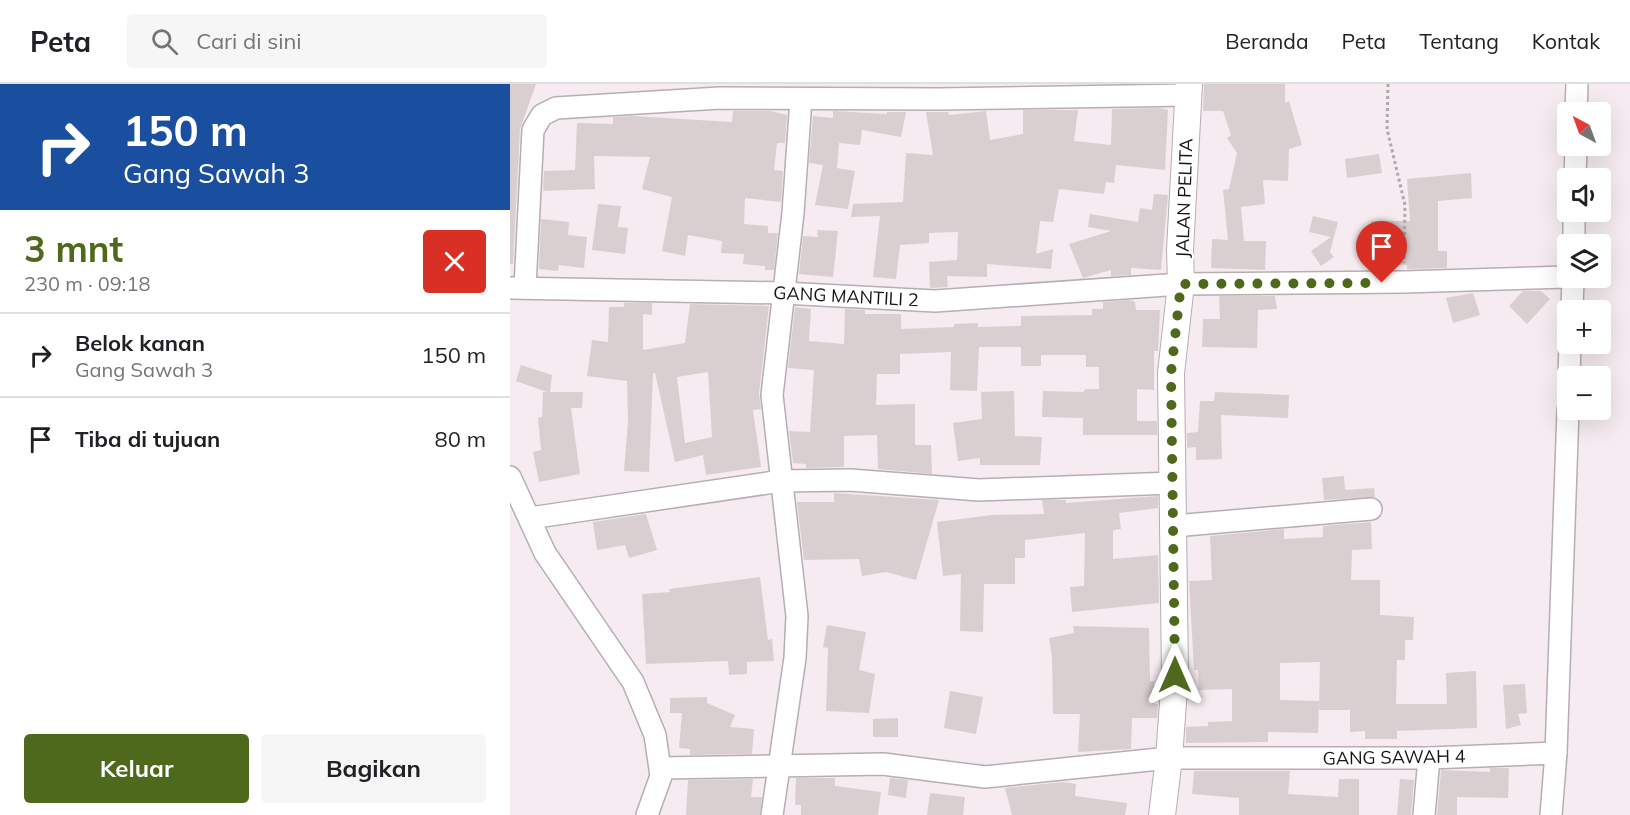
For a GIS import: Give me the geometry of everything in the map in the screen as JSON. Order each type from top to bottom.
[{"type":"street","points":[[1576,102],[1577,84]]},
{"type":"street","points":[[518,288],[533,130],[542,116],[556,108],[621,102],[720,98],[801,99],[1098,90],[1189,90]]},
{"type":"street","name":"JALAN PELITA","points":[[1162,815],[1170,758],[1175,675],[1171,373],[1181,284],[1189,90]]},
{"type":"street","points":[[772,815],[795,658],[797,616],[772,395],[793,213],[801,99]]},
{"type":"street","name":"GANG MANTILI 2","points":[[518,288],[783,293],[935,301],[1181,284],[1404,282],[1557,277]]},
{"type":"street","points":[[1551,815],[1556,753],[1568,420]]},
{"type":"street","points":[[510,477],[545,553],[633,682],[655,735],[661,776],[647,815]]},
{"type":"street","points":[[530,518],[782,481],[850,480],[979,490],[1173,483]]},
{"type":"street","points":[[1174,526],[1371,509]]},
{"type":"street","name":"GANG SAWAH 4","points":[[660,768],[883,764],[985,777],[1170,758],[1429,758],[1556,753]]},
{"type":"street","points":[[1424,815],[1429,758]]},
{"type":"path","points":[[1388,84],[1387,129],[1405,205],[1404,282]]},
{"type":"building","points":[[510,84],[536,84],[520,129],[513,264],[510,264]]},
{"type":"building","points":[[1204,84],[1285,84],[1285,103],[1289,101],[1302,145],[1289,149],[1288,181],[1263,180],[1265,204],[1241,207],[1244,241],[1266,241],[1265,270],[1211,268],[1212,239],[1228,240],[1223,190],[1229,189],[1237,153],[1227,138],[1231,135],[1223,111],[1203,111]]},
{"type":"building","points":[[1159,108],[1168,110],[1165,170],[1116,165],[1114,183],[1106,182],[1104,194],[1059,189],[1053,222],[1040,221],[1036,254],[1053,249],[1051,269],[987,264],[987,277],[947,276],[948,287],[930,288],[929,262],[957,260],[958,232],[929,233],[929,243],[900,245],[896,279],[873,277],[880,216],[851,217],[853,204],[903,202],[906,153],[933,155],[926,112],[948,112],[949,115],[986,111],[990,140],[1023,134],[1023,110],[1078,110],[1074,141],[1111,145],[1112,109]]},
{"type":"building","points":[[733,111],[771,111],[787,115],[785,143],[777,143],[774,170],[783,171],[781,202],[745,198],[744,224],[768,226],[768,233],[778,233],[774,270],[765,270],[765,266],[743,264],[744,254],[721,253],[722,241],[688,235],[685,256],[662,251],[672,197],[642,189],[650,157],[594,156],[595,189],[543,191],[544,171],[575,170],[577,123],[613,124],[613,117],[633,116],[732,122]]},
{"type":"building","points":[[833,111],[887,114],[887,112],[906,112],[901,137],[862,130],[860,145],[839,143],[837,168],[855,171],[848,209],[815,205],[823,165],[809,163],[813,116],[833,118]]},
{"type":"building","points":[[1379,154],[1382,173],[1347,178],[1345,159]]},
{"type":"building","points":[[1471,173],[1472,198],[1438,201],[1438,251],[1447,251],[1447,268],[1407,269],[1407,265],[1369,264],[1371,221],[1410,221],[1407,179]]},
{"type":"building","points":[[1154,194],[1168,195],[1161,270],[1131,268],[1131,275],[1111,276],[1111,270],[1083,278],[1069,244],[1111,231],[1088,227],[1090,214],[1138,222],[1140,208],[1152,210]]},
{"type":"building","points":[[598,204],[621,206],[618,227],[628,228],[625,254],[592,250]]},
{"type":"building","points":[[1313,216],[1338,222],[1330,252],[1334,257],[1321,266],[1311,251],[1331,237],[1309,232]]},
{"type":"building","points":[[541,219],[569,222],[568,235],[587,237],[584,268],[559,265],[558,271],[539,269]]},
{"type":"building","points":[[817,230],[838,231],[833,277],[799,274],[803,236],[818,237]]},
{"type":"building","points":[[1523,291],[1541,291],[1550,299],[1527,324],[1509,306]]},
{"type":"building","points":[[1473,293],[1480,315],[1453,323],[1446,298]]},
{"type":"building","points":[[1219,296],[1275,296],[1277,309],[1258,310],[1257,348],[1202,347],[1203,319],[1220,319]]},
{"type":"building","points":[[1130,300],[1135,302],[1136,310],[1160,310],[1158,351],[1154,351],[1154,390],[1137,389],[1137,421],[1157,421],[1157,435],[1083,435],[1083,418],[1042,417],[1043,391],[1083,392],[1086,389],[1099,389],[1099,367],[1086,367],[1086,355],[1041,355],[1041,366],[1021,366],[1021,347],[979,347],[977,391],[950,390],[951,352],[900,354],[900,374],[877,374],[876,405],[915,404],[915,445],[931,445],[932,474],[878,469],[877,435],[844,436],[844,467],[806,468],[806,464],[793,463],[789,431],[810,432],[814,370],[788,368],[795,307],[811,309],[809,341],[844,344],[845,309],[865,310],[865,314],[901,314],[901,329],[954,327],[954,324],[978,323],[978,327],[1021,326],[1021,316],[1092,315],[1092,309],[1103,309],[1103,302]]},
{"type":"building","points":[[624,303],[652,303],[652,315],[643,314],[643,350],[685,343],[690,304],[769,306],[759,394],[761,409],[753,410],[761,467],[706,475],[703,455],[675,462],[655,373],[653,373],[649,472],[624,471],[628,422],[627,381],[587,376],[592,340],[608,342],[609,307],[624,307]],"holes":[[[708,372],[712,437],[685,443],[677,377]]]},
{"type":"building","points":[[521,365],[552,375],[550,392],[583,392],[582,408],[571,408],[580,474],[539,482],[533,452],[541,450],[538,418],[542,417],[543,392],[547,392],[516,381]]},
{"type":"building","points":[[1014,391],[1015,436],[1042,437],[1040,465],[980,465],[980,458],[958,461],[953,423],[982,419],[981,392]]},
{"type":"building","points":[[1215,392],[1289,395],[1288,418],[1221,415],[1222,459],[1196,460],[1196,447],[1187,448],[1187,433],[1198,432],[1200,401],[1214,401]]},
{"type":"building","points":[[1344,476],[1345,490],[1374,488],[1375,497],[1324,500],[1322,478]]},
{"type":"building","points":[[834,493],[939,500],[916,580],[886,572],[862,576],[859,559],[804,560],[797,502],[834,502]]},
{"type":"building","points":[[1158,496],[1158,508],[1119,513],[1121,529],[1113,530],[1113,559],[1158,555],[1159,603],[1072,612],[1070,587],[1084,586],[1085,533],[1025,540],[1025,558],[1015,558],[1015,584],[984,584],[983,632],[960,631],[961,574],[943,576],[937,522],[992,515],[1044,514],[1042,500],[1066,500],[1066,503]]},
{"type":"building","points":[[646,514],[657,550],[629,558],[625,545],[597,550],[593,522]]},
{"type":"building","points":[[1371,522],[1372,549],[1352,550],[1351,580],[1380,580],[1380,615],[1414,617],[1413,640],[1405,640],[1405,660],[1397,660],[1396,704],[1447,704],[1446,673],[1476,671],[1477,728],[1397,731],[1397,739],[1365,739],[1365,731],[1350,732],[1350,710],[1319,710],[1320,662],[1280,663],[1280,700],[1319,701],[1318,733],[1268,732],[1268,742],[1186,743],[1186,727],[1208,726],[1208,722],[1232,721],[1232,689],[1199,690],[1198,670],[1194,670],[1189,581],[1212,580],[1210,536],[1284,529],[1284,539],[1323,537],[1323,526]]},
{"type":"building","points":[[760,577],[768,640],[772,639],[774,661],[747,662],[747,674],[729,675],[728,661],[646,664],[642,594],[670,592],[669,589]]},
{"type":"building","points":[[827,625],[866,632],[859,670],[875,674],[869,713],[826,711],[828,648],[823,647]]},
{"type":"building","points":[[1073,626],[1149,628],[1150,681],[1154,681],[1154,704],[1158,704],[1157,718],[1132,718],[1131,749],[1078,752],[1080,714],[1053,714],[1052,656],[1049,638],[1074,633]]},
{"type":"building","points":[[1525,684],[1527,713],[1518,714],[1521,725],[1506,729],[1503,685]]},
{"type":"building","points":[[950,691],[983,697],[976,734],[944,728]]},
{"type":"building","points":[[707,697],[707,703],[735,715],[730,727],[754,729],[752,754],[690,755],[690,749],[679,748],[682,713],[670,713],[670,698]]},
{"type":"building","points":[[898,718],[898,737],[873,737],[873,719]]},
{"type":"building","points":[[1490,768],[1509,768],[1508,798],[1457,797],[1457,815],[1437,815],[1441,770],[1490,772]]},
{"type":"building","points":[[1194,771],[1290,771],[1288,794],[1338,797],[1339,779],[1359,779],[1359,815],[1239,815],[1239,798],[1192,794]]},
{"type":"building","points":[[796,778],[835,778],[835,786],[881,792],[878,815],[801,815],[801,805],[795,805]]},
{"type":"building","points":[[890,778],[908,780],[906,798],[888,795]]},
{"type":"building","points":[[753,779],[751,797],[762,797],[760,815],[686,815],[688,780]]},
{"type":"building","points":[[1400,779],[1414,780],[1411,815],[1397,815]]},
{"type":"building","points":[[1063,782],[1076,784],[1075,796],[1127,803],[1125,815],[1012,815],[1005,788]]},
{"type":"building","points":[[930,793],[965,797],[963,815],[927,815]]},
{"type":"route","points":[[1175,675],[1171,373],[1181,284],[1382,283]]}]
